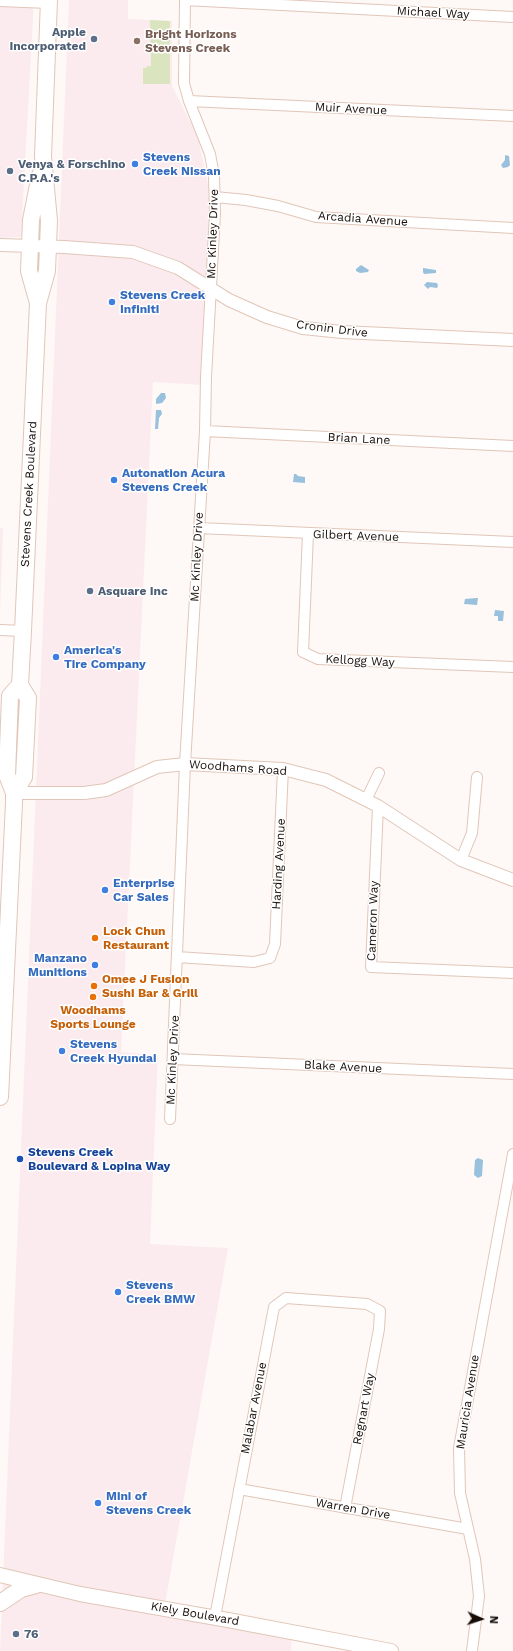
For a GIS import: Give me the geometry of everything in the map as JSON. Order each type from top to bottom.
[{"type":"main road","name":"Stevens Creek Boulevard","points":[[0,1097],[4,936],[14,793],[7,775],[10,696],[20,685],[38,303],[47,271],[49,221],[43,156],[49,1]]},
{"type":"main road","name":"Stevens Creek Boulevard","points":[[38,303],[29,271],[31,220],[43,156]]},
{"type":"main road","name":"Kiely Boulevard","points":[[0,1575],[80,1594],[215,1617],[391,1651]]},
{"type":"main road","points":[[0,1603],[21,1589],[36,1584]]},
{"type":"street","points":[[0,0],[49,1]]},
{"type":"street","name":"Michael Way","points":[[185,0],[513,17]]},
{"type":"street","name":"Mc Kinley Drive","points":[[170,1119],[185,764],[205,431],[215,197],[214,176],[210,154],[189,101],[184,83],[185,0]]},
{"type":"street","name":"Muir Avenue","points":[[189,101],[513,116]]},
{"type":"street","name":"Arcadia Avenue","points":[[215,197],[246,200],[278,206],[316,217],[513,228]]},
{"type":"street","name":"Cronin Drive","points":[[0,245],[48,246],[133,252],[178,268],[228,300],[267,317],[303,328],[342,332],[513,340]]},
{"type":"street","name":"Brian Lane","points":[[205,431],[513,446]]},
{"type":"street","name":"Gilbert Avenue","points":[[199,528],[513,542]]},
{"type":"street","name":"Kellogg Way","points":[[308,534],[303,652],[318,659],[513,668]]},
{"type":"street","points":[[0,630],[23,631]]},
{"type":"street","name":"Woodhams Road","points":[[14,793],[84,793],[106,790],[157,767],[185,764],[283,768],[326,780],[378,806],[461,860],[513,880]]},
{"type":"street","name":"Harding Avenue","points":[[177,957],[254,962],[270,958],[275,944],[283,768]]},
{"type":"street","points":[[366,800],[380,773]]},
{"type":"street","points":[[461,860],[472,832],[477,777]]},
{"type":"street","name":"Cameron Way","points":[[378,806],[371,967],[513,973]]},
{"type":"street","name":"Blake Avenue","points":[[173,1059],[513,1074]]},
{"type":"street","name":"Mauricia Avenue","points":[[472,1651],[479,1596],[475,1559],[460,1493],[459,1448],[509,1195],[513,1154]]},
{"type":"street","name":"Malabar Avenue","points":[[215,1617],[274,1307],[286,1298],[367,1304],[380,1311]]},
{"type":"street","name":"Regnart Way","points":[[345,1508],[380,1329],[380,1311]]},
{"type":"street","name":"Warren Drive","points":[[239,1489],[468,1529]]},
{"type":"shaded area","points":[[0,0],[34,0],[21,237],[0,238]]},
{"type":"shaded area","points":[[69,0],[128,0],[128,19],[172,21],[172,86],[198,137],[211,199],[202,385],[153,382],[121,1052],[158,1055],[150,1244],[228,1248],[164,1610],[292,1632],[291,1651],[0,1651]]},
{"type":"shaded area","points":[[0,528],[3,528],[0,612]]},
{"type":"green space","points":[[150,20],[170,21],[170,84],[143,84],[143,68],[151,66]]},
{"type":"water","points":[[505,155],[509,156],[510,165],[503,168],[501,165],[505,160]]},
{"type":"water","points":[[361,265],[369,270],[368,272],[360,273],[356,271],[356,269]]},
{"type":"water","points":[[423,268],[436,270],[436,273],[424,274]]},
{"type":"water","points":[[427,282],[437,283],[438,286],[437,288],[430,287],[428,289],[424,285]]},
{"type":"water","points":[[161,393],[165,393],[166,398],[162,403],[156,404],[156,399]]},
{"type":"water","points":[[156,410],[161,410],[162,414],[159,418],[158,429],[155,429]]},
{"type":"water","points":[[294,474],[305,477],[305,483],[293,482]]},
{"type":"water","points":[[478,598],[477,605],[464,604],[465,599]]},
{"type":"water","points":[[495,610],[504,611],[503,621],[498,621],[498,616],[494,616]]},
{"type":"water","points":[[478,1158],[483,1160],[482,1176],[478,1178],[474,1175],[475,1160]]},
{"type":"place","name":"Apple Incorporated","points":[[94,39]]},
{"type":"place","name":"Bright Horizons Stevens Creek","points":[[137,41]]},
{"type":"place","name":"Stevens Creek Nissan","points":[[135,164]]},
{"type":"place","name":"Venya & Forschino C.P.A.'s","points":[[10,171]]},
{"type":"place","name":"Stevens Creek Infiniti","points":[[112,302]]},
{"type":"place","name":"Autonation Acura Stevens Creek","points":[[114,480]]},
{"type":"place","name":"Asquare Inc","points":[[90,591]]},
{"type":"place","name":"America's Tire Company","points":[[56,657]]},
{"type":"place","name":"Enterprise Car Sales","points":[[105,890]]},
{"type":"place","name":"Lock Chun Restaurant","points":[[95,938]]},
{"type":"place","name":"Manzano Munitions","points":[[95,965]]},
{"type":"place","name":"Omee J Fusion Sushi Bar & Grill","points":[[94,986]]},
{"type":"place","name":"Woodhams Sports Lounge","points":[[93,997]]},
{"type":"place","name":"Stevens Creek Hyundai","points":[[62,1051]]},
{"type":"place","name":"Stevens Creek Boulevard & Lopina Way","points":[[20,1159]]},
{"type":"place","name":"Stevens Creek BMW","points":[[118,1292]]},
{"type":"place","name":"Mini of Stevens Creek","points":[[98,1503]]},
{"type":"place","name":"76","points":[[16,1634]]}]
